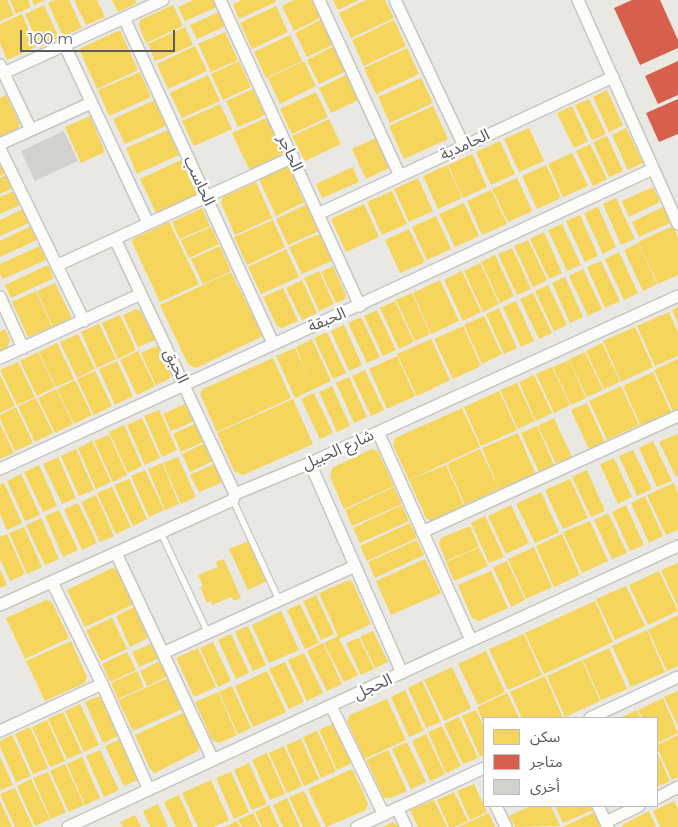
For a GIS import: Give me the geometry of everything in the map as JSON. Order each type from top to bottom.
[{"type":"street","points":[[31,130],[2,69],[65,46],[163,0]]},
{"type":"street","name":"الحاجر","points":[[220,0],[360,306]]},
{"type":"street","points":[[319,0],[400,176]]},
{"type":"street","points":[[395,0],[464,146]]},
{"type":"street","points":[[583,2],[613,77],[678,224]]},
{"type":"street","name":"الحاسب","points":[[124,18],[273,343]]},
{"type":"street","points":[[65,46],[148,223]]},
{"type":"street","name":"الحامدية","points":[[318,214],[613,77]]},
{"type":"street","points":[[0,144],[91,103]]},
{"type":"street","points":[[0,149],[84,321]]},
{"type":"street","points":[[58,265],[293,157]]},
{"type":"street","name":"الحبقة","points":[[0,469],[273,343],[360,306],[653,169]]},
{"type":"street","name":"الحبق","points":[[115,239],[184,385],[234,497]]},
{"type":"street","points":[[0,358],[141,294]]},
{"type":"street","name":"شارع الحبيل","points":[[0,605],[678,296]]},
{"type":"street","points":[[0,297],[23,348]]},
{"type":"street","points":[[422,532],[678,416]]},
{"type":"street","points":[[378,432],[471,640]]},
{"type":"street","points":[[310,463],[402,673]]},
{"type":"street","name":"الحجل","points":[[68,827],[678,546]]},
{"type":"street","points":[[116,553],[214,760]]},
{"type":"street","points":[[163,652],[355,566]]},
{"type":"street","points":[[52,582],[102,684],[149,790]]},
{"type":"street","points":[[592,717],[678,678]]},
{"type":"street","points":[[0,731],[102,684]]},
{"type":"street","points":[[330,706],[384,815]]},
{"type":"street","points":[[358,827],[397,808],[483,772]]},
{"type":"street","points":[[658,798],[678,788]]},
{"type":"street","points":[[496,807],[506,827]]},
{"type":"street","points":[[598,807],[607,824],[638,807]]},
{"type":"street","points":[[397,808],[406,827]]},
{"type":"lane","points":[[234,497],[279,600]]},
{"type":"lane","points":[[161,533],[207,631]]},
{"type":"building: سكن","points":[[0,0],[7,0],[14,15],[0,21]]},
{"type":"building: سكن","points":[[10,0],[28,0],[31,7],[16,14]]},
{"type":"building: سكن","points":[[32,0],[45,0],[34,5]]},
{"type":"building: سكن","points":[[55,0],[69,0],[82,28],[63,36],[48,3]]},
{"type":"building: سكن","points":[[74,0],[97,0],[105,17],[86,25]]},
{"type":"building: سكن","points":[[112,0],[135,0],[137,3],[118,12]]},
{"type":"building: سكن","points":[[194,0],[213,0],[217,7],[185,21],[178,7]]},
{"type":"building: سكن","points":[[242,0],[275,0],[276,2],[239,19],[233,4]]},
{"type":"building: سكن","points":[[294,0],[313,0],[322,17],[294,31],[282,6]]},
{"type":"building: سكن","points":[[333,0],[359,0],[338,10]]},
{"type":"building: سكن","points":[[366,0],[385,0],[394,18],[351,38],[339,13]]},
{"type":"building: سكن","points":[[44,5],[59,38],[40,47],[25,14]]},
{"type":"building: سكن","points":[[173,5],[183,26],[146,43],[139,26],[140,20]]},
{"type":"building: سكن","points":[[276,6],[288,32],[252,49],[240,23]]},
{"type":"building: سكن","points":[[219,12],[226,26],[197,39],[190,25]]},
{"type":"building: سكن","points":[[22,14],[36,47],[7,60],[0,43],[0,24]]},
{"type":"building: سكن","points":[[322,19],[334,44],[307,57],[295,33]]},
{"type":"building: سكن","points":[[394,20],[406,46],[364,66],[352,40]]},
{"type":"building: سكن","points":[[185,27],[193,45],[155,61],[148,44]]},
{"type":"building: سكن","points":[[118,31],[121,32],[138,70],[97,89],[79,49]]},
{"type":"building: سكن","points":[[225,32],[238,60],[211,72],[198,44]]},
{"type":"building: سكن","points":[[290,35],[302,61],[266,78],[254,52]]},
{"type":"building: سكن","points":[[195,46],[207,71],[168,89],[157,64]]},
{"type":"building: سكن","points":[[334,46],[346,71],[319,84],[307,60]]},
{"type":"building: سكن","points":[[407,48],[419,74],[376,94],[364,68]]},
{"type":"building: سكن","points":[[239,61],[251,87],[223,100],[211,74]]},
{"type":"building: سكن","points":[[304,61],[316,86],[280,104],[268,78]]},
{"type":"building: سكن","points":[[140,72],[151,97],[109,116],[98,90]]},
{"type":"building: سكن","points":[[208,75],[220,101],[182,118],[170,93]]},
{"type":"building: سكن","points":[[346,75],[358,100],[331,113],[319,88]]},
{"type":"building: سكن","points":[[421,78],[433,103],[390,123],[378,97]]},
{"type":"building: سكن","points":[[253,89],[265,115],[238,127],[226,101]]},
{"type":"building: سكن","points":[[607,90],[623,125],[609,132],[593,97]]},
{"type":"building: سكن","points":[[316,92],[328,117],[292,134],[280,109]]},
{"type":"building: سكن","points":[[6,95],[20,124],[17,129],[0,137],[0,98]]},
{"type":"building: سكن","points":[[589,99],[606,134],[592,140],[575,105]]},
{"type":"building: سكن","points":[[155,100],[166,126],[125,144],[113,119]]},
{"type":"building: سكن","points":[[220,104],[232,129],[194,146],[182,121]]},
{"type":"building: سكن","points":[[433,106],[448,139],[404,159],[389,126]]},
{"type":"building: سكن","points":[[572,106],[588,141],[574,148],[557,113]]},
{"type":"building: سكن","points":[[90,116],[105,152],[81,163],[65,127]]},
{"type":"building: سكن","points":[[266,118],[275,136],[269,139],[275,137],[282,152],[281,157],[250,171],[232,133]]},
{"type":"building: سكن","points":[[329,119],[341,144],[305,161],[292,136]]},
{"type":"building: سكن","points":[[529,128],[544,161],[519,172],[504,139]]},
{"type":"building: سكن","points":[[626,128],[643,163],[628,170],[612,135]]},
{"type":"building: سكن","points":[[168,130],[179,155],[137,174],[126,148]]},
{"type":"building: سكن","points":[[607,136],[623,171],[609,177],[593,142]]},
{"type":"building: سكن","points":[[376,138],[389,168],[366,179],[352,149]]},
{"type":"building: سكن","points":[[500,141],[515,174],[491,185],[476,152]]},
{"type":"building: سكن","points":[[590,144],[607,179],[593,186],[576,151]]},
{"type":"building: سكن","points":[[572,153],[588,186],[563,197],[548,164]]},
{"type":"building: سكن","points":[[472,154],[487,187],[463,198],[448,165]]},
{"type":"building: سكن","points":[[0,157],[7,172],[0,176]]},
{"type":"building: سكن","points":[[181,160],[198,196],[157,215],[140,179]]},
{"type":"building: سكن","points":[[447,165],[462,198],[438,209],[423,176]]},
{"type":"building: سكن","points":[[546,165],[561,198],[537,209],[522,176]]},
{"type":"building: سكن","points":[[288,166],[304,202],[276,216],[259,179]]},
{"type":"building: سكن","points":[[353,167],[359,182],[322,198],[316,184]]},
{"type":"building: سكن","points":[[7,175],[13,188],[0,194],[0,178]]},
{"type":"building: سكن","points":[[418,178],[433,211],[409,222],[394,189]]},
{"type":"building: سكن","points":[[517,178],[532,211],[508,222],[492,189]]},
{"type":"building: سكن","points":[[256,182],[272,218],[235,235],[221,203],[223,197]]},
{"type":"building: سكن","points":[[653,187],[660,202],[629,217],[622,201]]},
{"type":"building: سكن","points":[[491,190],[507,224],[482,235],[467,201]]},
{"type":"building: سكن","points":[[14,191],[20,205],[0,214],[0,197]]},
{"type":"building: سكن","points":[[392,191],[407,224],[382,235],[367,202]]},
{"type":"building: سكن","points":[[616,198],[635,239],[621,245],[603,204]]},
{"type":"building: سكن","points":[[464,203],[479,236],[455,247],[439,214]]},
{"type":"building: سكن","points":[[307,204],[319,231],[288,245],[276,219]]},
{"type":"building: سكن","points":[[364,204],[379,237],[346,252],[331,219]]},
{"type":"building: سكن","points":[[598,207],[616,247],[603,254],[584,213]]},
{"type":"building: سكن","points":[[663,207],[670,223],[639,237],[632,222]]},
{"type":"building: سكن","points":[[202,208],[210,226],[180,239],[172,222]]},
{"type":"building: سكن","points":[[23,209],[29,223],[0,236],[0,220]]},
{"type":"building: سكن","points":[[580,215],[598,256],[585,262],[566,221]]},
{"type":"building: سكن","points":[[436,216],[451,249],[427,260],[412,227]]},
{"type":"building: سكن","points":[[273,220],[285,247],[247,265],[234,237]]},
{"type":"building: سكن","points":[[169,222],[199,284],[160,302],[132,242],[133,239]]},
{"type":"building: سكن","points":[[562,224],[581,265],[567,271],[548,230]]},
{"type":"building: سكن","points":[[31,226],[37,240],[0,257],[0,241]]},
{"type":"building: سكن","points":[[673,226],[678,237],[678,275],[658,284],[638,242]]},
{"type":"building: سكن","points":[[211,227],[219,244],[189,258],[181,240]]},
{"type":"building: سكن","points":[[409,229],[425,262],[400,273],[385,240]]},
{"type":"building: سكن","points":[[544,232],[562,273],[549,279],[530,239]]},
{"type":"building: سكن","points":[[321,233],[334,260],[302,274],[289,247]]},
{"type":"building: سكن","points":[[528,240],[547,280],[533,287],[514,246]]},
{"type":"building: سكن","points":[[638,243],[657,284],[643,291],[624,250]]},
{"type":"building: سكن","points":[[40,246],[46,260],[3,279],[0,274],[0,264]]},
{"type":"building: سكن","points":[[220,246],[231,271],[203,284],[191,259]]},
{"type":"building: سكن","points":[[512,248],[531,289],[517,295],[498,254]]},
{"type":"building: سكن","points":[[286,249],[299,277],[261,294],[248,267]]},
{"type":"building: سكن","points":[[619,252],[638,293],[624,300],[605,259]]},
{"type":"building: سكن","points":[[495,255],[514,296],[500,303],[481,262]]},
{"type":"building: سكن","points":[[601,261],[620,301],[605,308],[587,267]]},
{"type":"building: سكن","points":[[480,263],[499,304],[483,312],[464,271]]},
{"type":"building: سكن","points":[[48,265],[54,278],[11,298],[5,285]]},
{"type":"building: سكن","points":[[333,266],[346,295],[345,299],[336,303],[321,272]]},
{"type":"building: سكن","points":[[583,269],[602,309],[588,316],[569,276]]},
{"type":"building: سكن","points":[[319,271],[334,304],[319,311],[304,278]]},
{"type":"building: سكن","points":[[462,271],[481,312],[463,321],[444,280]]},
{"type":"building: سكن","points":[[231,272],[263,336],[196,368],[188,364],[160,305]]},
{"type":"building: سكن","points":[[565,277],[583,317],[570,323],[552,283]]},
{"type":"building: سكن","points":[[302,280],[317,313],[302,320],[286,288]]},
{"type":"building: سكن","points":[[440,280],[459,321],[431,334],[413,293]]},
{"type":"building: سكن","points":[[55,283],[72,318],[53,327],[37,291]]},
{"type":"building: سكن","points":[[548,285],[567,325],[554,331],[535,291]]},
{"type":"building: سكن","points":[[283,288],[298,321],[282,328],[277,326],[263,297]]},
{"type":"building: سكن","points":[[36,291],[52,327],[28,337],[12,302]]},
{"type":"building: سكن","points":[[412,293],[430,334],[415,341],[396,300]]},
{"type":"building: سكن","points":[[533,293],[552,333],[539,339],[520,299]]},
{"type":"building: سكن","points":[[395,301],[414,342],[399,349],[380,308]]},
{"type":"building: سكن","points":[[516,301],[534,341],[521,347],[503,307]]},
{"type":"building: سكن","points":[[678,307],[678,324],[672,310]]},
{"type":"building: سكن","points":[[499,308],[517,348],[504,354],[486,314]]},
{"type":"building: سكن","points":[[136,309],[141,311],[155,340],[138,347],[123,315]]},
{"type":"building: سكن","points":[[377,310],[396,350],[383,356],[364,316]]},
{"type":"building: سكن","points":[[669,312],[678,332],[678,356],[655,366],[637,326]]},
{"type":"building: سكن","points":[[120,315],[136,350],[118,359],[102,323]]},
{"type":"building: سكن","points":[[484,316],[502,354],[482,364],[464,325]]},
{"type":"building: سكن","points":[[361,317],[380,357],[367,363],[348,323]]},
{"type":"building: سكن","points":[[99,324],[116,359],[97,368],[81,332]]},
{"type":"building: سكن","points":[[344,325],[362,365],[349,371],[331,331]]},
{"type":"building: سكن","points":[[463,326],[481,366],[453,379],[434,339]]},
{"type":"building: سكن","points":[[635,327],[653,367],[621,382],[603,341]]},
{"type":"building: سكن","points":[[5,329],[10,340],[7,348],[0,351],[0,332]]},
{"type":"building: سكن","points":[[327,332],[346,373],[333,379],[314,338]]},
{"type":"building: سكن","points":[[78,334],[95,369],[77,378],[60,342]]},
{"type":"building: سكن","points":[[312,339],[331,381],[295,398],[276,356],[295,348],[309,378],[296,347]]},
{"type":"building: سكن","points":[[431,339],[450,380],[417,396],[397,354]]},
{"type":"building: سكن","points":[[57,343],[74,379],[56,387],[39,352]]},
{"type":"building: سكن","points":[[602,343],[620,382],[604,389],[586,351]]},
{"type":"building: سكن","points":[[158,345],[171,374],[169,379],[156,385],[141,353]]},
{"type":"building: سكن","points":[[138,351],[155,386],[137,395],[120,360]]},
{"type":"building: سكن","points":[[38,352],[55,387],[37,396],[20,361]]},
{"type":"building: سكن","points":[[585,352],[603,390],[587,397],[569,359]]},
{"type":"building: سكن","points":[[397,356],[415,396],[387,409],[369,369]]},
{"type":"building: سكن","points":[[273,358],[291,398],[217,432],[200,394],[203,389]]},
{"type":"building: سكن","points":[[678,359],[678,409],[673,411],[654,370]]},
{"type":"building: سكن","points":[[569,360],[586,398],[571,405],[553,367]]},
{"type":"building: سكن","points":[[117,361],[133,396],[115,405],[99,369]]},
{"type":"building: سكن","points":[[18,362],[35,397],[17,405],[0,370]]},
{"type":"building: سكن","points":[[552,367],[570,405],[554,413],[536,374]]},
{"type":"building: سكن","points":[[365,370],[384,410],[371,416],[352,376]]},
{"type":"building: سكن","points":[[95,371],[112,406],[94,415],[77,379]]},
{"type":"building: سكن","points":[[653,372],[671,412],[641,426],[623,386]]},
{"type":"building: سكن","points":[[0,375],[15,406],[0,413]]},
{"type":"building: سكن","points":[[534,375],[552,413],[536,421],[519,382]]},
{"type":"building: سكن","points":[[349,377],[367,417],[354,423],[336,383]]},
{"type":"building: سكن","points":[[75,380],[92,415],[74,424],[57,389]]},
{"type":"building: سكن","points":[[517,383],[535,421],[518,429],[500,390]]},
{"type":"building: سكن","points":[[332,386],[350,426],[337,432],[319,392]]},
{"type":"building: سكن","points":[[621,386],[639,425],[607,440],[589,401]]},
{"type":"building: سكن","points":[[56,389],[73,424],[55,433],[38,398]]},
{"type":"building: سكن","points":[[499,391],[517,430],[481,446],[464,407]]},
{"type":"building: سكن","points":[[314,393],[333,433],[320,439],[301,399]]},
{"type":"building: سكن","points":[[36,398],[53,433],[35,442],[18,406]]},
{"type":"building: سكن","points":[[293,399],[313,444],[243,475],[234,471],[217,433]]},
{"type":"building: سكن","points":[[187,403],[195,421],[171,431],[163,414]]},
{"type":"building: سكن","points":[[587,403],[605,442],[589,449],[571,410]]},
{"type":"building: سكن","points":[[16,407],[33,443],[15,451],[0,419],[0,415]]},
{"type":"building: سكن","points":[[462,408],[480,447],[409,480],[393,445],[395,438],[426,424],[430,433],[427,424]]},
{"type":"building: سكن","points":[[159,410],[177,450],[162,457],[144,416]]},
{"type":"building: سكن","points":[[142,418],[160,458],[145,465],[127,425]]},
{"type":"building: سكن","points":[[554,418],[572,457],[556,464],[538,426]]},
{"type":"building: سكن","points":[[197,423],[205,441],[181,452],[173,434]]},
{"type":"building: سكن","points":[[0,424],[14,453],[0,459]]},
{"type":"building: سكن","points":[[124,425],[142,466],[128,473],[109,432]]},
{"type":"building: سكن","points":[[537,426],[554,465],[539,472],[521,433]]},
{"type":"building: سكن","points":[[518,433],[536,475],[500,491],[482,448]]},
{"type":"building: سكن","points":[[678,434],[678,476],[676,477],[659,442]]},
{"type":"building: سكن","points":[[109,435],[127,475],[113,482],[94,441]]},
{"type":"building: سكن","points":[[92,441],[111,482],[96,489],[78,448]]},
{"type":"building: سكن","points":[[653,441],[672,481],[657,487],[639,448]]},
{"type":"building: سكن","points":[[205,443],[213,461],[190,472],[182,454]]},
{"type":"building: سكن","points":[[76,449],[94,490],[79,496],[61,456]]},
{"type":"building: سكن","points":[[372,449],[378,451],[394,486],[344,509],[330,477],[332,468]]},
{"type":"building: سكن","points":[[480,449],[499,489],[465,505],[447,464]]},
{"type":"building: سكن","points":[[633,450],[652,489],[637,496],[619,456]]},
{"type":"building: سكن","points":[[58,457],[76,498],[62,504],[43,464]]},
{"type":"building: سكن","points":[[178,457],[196,497],[181,504],[163,463]]},
{"type":"building: سكن","points":[[614,458],[632,497],[618,504],[600,464]]},
{"type":"building: سكن","points":[[162,463],[179,504],[165,510],[148,469]]},
{"type":"building: سكن","points":[[214,464],[223,482],[199,492],[190,475]]},
{"type":"building: سكن","points":[[39,465],[57,506],[43,512],[24,472]]},
{"type":"building: سكن","points":[[446,465],[465,508],[433,522],[426,518],[409,480]]},
{"type":"building: سكن","points":[[145,470],[164,510],[149,517],[131,476]]},
{"type":"building: سكن","points":[[587,470],[605,511],[591,517],[572,477]]},
{"type":"building: سكن","points":[[21,474],[40,515],[25,521],[7,481]]},
{"type":"building: سكن","points":[[129,479],[147,519],[133,526],[114,485]]},
{"type":"building: سكن","points":[[570,479],[588,518],[563,529],[545,490]]},
{"type":"building: سكن","points":[[4,483],[22,523],[7,530],[0,514],[0,484]]},
{"type":"building: سكن","points":[[674,483],[678,493],[678,530],[666,535],[647,495]]},
{"type":"building: سكن","points":[[112,487],[131,527],[116,534],[97,493]]},
{"type":"building: سكن","points":[[394,487],[402,504],[352,526],[345,510]]},
{"type":"building: سكن","points":[[541,492],[559,532],[535,543],[516,504]]},
{"type":"building: سكن","points":[[96,495],[114,536],[100,542],[81,502]]},
{"type":"building: سكن","points":[[645,496],[663,536],[649,543],[631,503]]},
{"type":"building: سكن","points":[[78,503],[97,543],[82,550],[64,509]]},
{"type":"building: سكن","points":[[402,505],[409,521],[360,543],[353,528]]},
{"type":"building: سكن","points":[[511,505],[529,543],[506,554],[488,516]]},
{"type":"building: سكن","points":[[626,505],[644,545],[630,551],[612,512]]},
{"type":"building: سكن","points":[[59,510],[78,550],[63,557],[45,516]]},
{"type":"building: سكن","points":[[608,513],[627,553],[612,559],[594,520]]},
{"type":"building: سكن","points":[[485,516],[504,557],[489,563],[471,523]]},
{"type":"building: سكن","points":[[41,518],[59,559],[45,565],[26,525]]},
{"type":"building: سكن","points":[[590,521],[608,561],[582,573],[563,532]]},
{"type":"building: سكن","points":[[410,523],[417,538],[367,561],[360,546]]},
{"type":"building: سكن","points":[[470,526],[479,547],[446,561],[439,544],[441,538]]},
{"type":"building: سكن","points":[[24,527],[42,567],[27,574],[9,533]]},
{"type":"building: سكن","points":[[7,534],[25,574],[10,581],[0,559],[0,537]]},
{"type":"building: سكن","points":[[562,534],[580,575],[554,587],[536,546]]},
{"type":"building: سكن","points":[[417,540],[424,555],[375,578],[368,562]]},
{"type":"building: سكن","points":[[249,541],[267,581],[248,590],[229,549]]},
{"type":"building: سكن","points":[[534,547],[552,587],[526,599],[508,559]]},
{"type":"building: سكن","points":[[479,548],[488,566],[454,581],[446,562]]},
{"type":"building: سكن","points":[[224,559],[241,598],[235,601],[231,597],[212,605],[211,601],[207,603],[200,587],[203,586],[198,575],[218,567],[216,562]]},
{"type":"building: سكن","points":[[425,559],[441,593],[391,615],[376,581]]},
{"type":"building: سكن","points":[[507,561],[525,600],[511,607],[493,567]]},
{"type":"building: سكن","points":[[678,563],[678,607],[661,570]]},
{"type":"building: سكن","points":[[112,568],[118,570],[134,604],[85,627],[67,590]]},
{"type":"building: سكن","points":[[0,569],[7,585],[0,588]]},
{"type":"building: سكن","points":[[491,571],[508,608],[479,621],[472,618],[458,585]]},
{"type":"building: سكن","points":[[659,571],[678,611],[648,625],[629,585]]},
{"type":"building: سكن","points":[[349,580],[352,581],[371,624],[339,639],[358,675],[344,682],[324,643],[338,636],[319,593]]},
{"type":"building: سكن","points":[[626,586],[645,626],[615,640],[596,599]]},
{"type":"building: سكن","points":[[316,595],[334,634],[321,640],[303,601]]},
{"type":"building: سكن","points":[[46,600],[52,602],[69,638],[25,659],[6,618]]},
{"type":"building: سكن","points":[[595,601],[613,642],[544,674],[525,633]]},
{"type":"building: سكن","points":[[300,604],[319,643],[305,649],[287,610]]},
{"type":"building: سكن","points":[[136,606],[150,637],[130,647],[116,616]]},
{"type":"building: سكن","points":[[281,611],[299,650],[269,663],[252,625]]},
{"type":"building: سكن","points":[[678,615],[678,666],[667,671],[648,630]]},
{"type":"building: سكن","points":[[112,618],[127,649],[101,661],[86,630]]},
{"type":"building: سكن","points":[[248,626],[266,665],[253,671],[235,632]]},
{"type":"building: سكن","points":[[647,630],[665,672],[631,687],[612,646]]},
{"type":"building: سكن","points":[[373,631],[388,662],[375,668],[360,637]]},
{"type":"building: سكن","points":[[231,634],[249,673],[236,679],[218,640]]},
{"type":"building: سكن","points":[[524,634],[542,675],[508,690],[489,649]]},
{"type":"building: سكن","points":[[359,638],[374,669],[361,675],[346,643]]},
{"type":"building: سكن","points":[[71,641],[87,677],[85,683],[45,701],[26,661]]},
{"type":"building: سكن","points":[[213,642],[231,681],[218,687],[200,648]]},
{"type":"building: سكن","points":[[153,643],[160,658],[139,667],[132,652]]},
{"type":"building: سكن","points":[[323,643],[342,684],[327,691],[307,651]]},
{"type":"building: سكن","points":[[198,648],[216,687],[194,697],[176,658]]},
{"type":"building: سكن","points":[[609,648],[627,689],[601,700],[583,660]]},
{"type":"building: سكن","points":[[486,651],[505,692],[478,705],[458,664]]},
{"type":"building: سكن","points":[[127,652],[136,670],[110,682],[102,664]]},
{"type":"building: سكن","points":[[304,653],[323,693],[307,701],[288,660]]},
{"type":"building: سكن","points":[[582,660],[600,701],[565,717],[547,676]]},
{"type":"building: سكن","points":[[160,661],[168,676],[147,686],[140,671]]},
{"type":"building: سكن","points":[[285,662],[304,702],[289,709],[269,669]]},
{"type":"building: سكن","points":[[452,667],[471,708],[444,721],[424,680]]},
{"type":"building: سكن","points":[[137,671],[144,687],[118,699],[111,683]]},
{"type":"building: سكن","points":[[267,671],[286,712],[253,727],[235,686]]},
{"type":"building: سكن","points":[[545,676],[563,717],[522,717],[510,692]]},
{"type":"building: سكن","points":[[168,678],[182,709],[133,731],[118,700]]},
{"type":"building: سكن","points":[[422,681],[441,722],[426,728],[408,688]]},
{"type":"building: سكن","points":[[232,686],[251,728],[238,734],[219,692]]},
{"type":"building: سكن","points":[[405,690],[424,731],[409,737],[391,697]]},
{"type":"building: سكن","points":[[678,691],[678,726],[664,697]]},
{"type":"building: سكن","points":[[218,692],[237,735],[219,743],[212,740],[195,702]]},
{"type":"building: سكن","points":[[507,693],[519,717],[483,717],[483,722],[477,707]]},
{"type":"building: سكن","points":[[100,696],[118,736],[103,743],[85,702]]},
{"type":"building: سكن","points":[[663,698],[678,733],[658,743],[658,717],[642,717],[638,710]]},
{"type":"building: سكن","points":[[387,699],[406,740],[364,759],[347,721],[350,715]]},
{"type":"building: سكن","points":[[80,704],[99,745],[84,752],[65,711]]},
{"type":"building: سكن","points":[[476,710],[483,725],[483,756],[480,757],[462,716]]},
{"type":"building: سكن","points":[[637,710],[640,717],[622,717]]},
{"type":"building: سكن","points":[[63,712],[82,753],[67,759],[48,719]]},
{"type":"building: سكن","points":[[185,712],[200,744],[198,751],[155,773],[150,769],[135,735]]},
{"type":"building: سكن","points":[[459,717],[478,758],[463,764],[444,724]]},
{"type":"building: سكن","points":[[47,720],[65,761],[50,767],[32,727]]},
{"type":"building: سكن","points":[[334,723],[352,763],[337,770],[319,730]]},
{"type":"building: سكن","points":[[442,726],[461,766],[446,773],[428,732]]},
{"type":"building: سكن","points":[[30,727],[48,768],[33,774],[15,734]]},
{"type":"building: سكن","points":[[317,731],[336,771],[321,778],[303,737]]},
{"type":"building: سكن","points":[[426,734],[445,774],[430,781],[412,741]]},
{"type":"building: سكن","points":[[12,735],[31,776],[16,782],[0,747],[0,741]]},
{"type":"building: سكن","points":[[678,735],[678,777],[672,780],[658,750],[658,745]]},
{"type":"building: سكن","points":[[120,739],[138,780],[124,786],[105,746]]},
{"type":"building: سكن","points":[[301,739],[319,779],[304,786],[286,745]]},
{"type":"building: سكن","points":[[407,742],[426,782],[411,789],[392,749]]},
{"type":"building: سكن","points":[[284,746],[302,786],[287,793],[269,753]]},
{"type":"building: سكن","points":[[100,750],[119,790],[104,797],[86,756]]},
{"type":"building: سكن","points":[[388,750],[407,791],[390,798],[384,798],[366,760]]},
{"type":"building: سكن","points":[[267,753],[285,794],[270,800],[252,760]]},
{"type":"building: سكن","points":[[658,754],[670,781],[658,787]]},
{"type":"building: سكن","points":[[0,757],[13,785],[0,790]]},
{"type":"building: سكن","points":[[82,757],[100,798],[85,805],[67,764]]},
{"type":"building: سكن","points":[[249,763],[267,804],[252,810],[234,770]]},
{"type":"building: سكن","points":[[65,764],[84,805],[69,812],[50,771]]},
{"type":"building: سكن","points":[[352,769],[368,803],[366,810],[326,827],[308,789]]},
{"type":"building: سكن","points":[[48,772],[66,812],[51,819],[33,778]]},
{"type":"building: سكن","points":[[231,772],[249,812],[234,819],[216,778]]},
{"type":"building: سكن","points":[[31,779],[50,819],[35,826],[17,786]]},
{"type":"building: سكن","points":[[211,780],[229,820],[213,827],[198,827],[182,793]]},
{"type":"building: سكن","points":[[474,784],[483,807],[487,812],[470,820],[457,791]]},
{"type":"building: سكن","points":[[15,788],[33,827],[15,827],[0,794]]},
{"type":"building: سكن","points":[[304,791],[321,827],[303,827],[289,797]]},
{"type":"building: سكن","points":[[454,792],[468,821],[454,827],[449,827],[437,800]]},
{"type":"building: سكن","points":[[179,795],[193,827],[176,827],[164,802]]},
{"type":"building: سكن","points":[[287,798],[300,827],[283,827],[273,805]]},
{"type":"building: سكن","points":[[434,800],[447,827],[418,827],[410,810]]},
{"type":"building: سكن","points":[[0,801],[12,827],[0,827]]},
{"type":"building: سكن","points":[[674,801],[678,809],[678,827],[660,827],[653,811]]},
{"type":"building: سكن","points":[[158,804],[168,827],[150,827],[143,811]]},
{"type":"building: سكن","points":[[269,805],[279,827],[262,827],[255,812]]},
{"type":"building: سكن","points":[[529,807],[551,807],[560,826],[515,827],[509,816]]},
{"type":"building: سكن","points":[[555,807],[592,807],[593,810],[563,823]]},
{"type":"building: سكن","points":[[649,811],[656,827],[622,827],[624,824]]},
{"type":"building: سكن","points":[[595,812],[602,827],[563,827]]},
{"type":"building: سكن","points":[[253,813],[260,827],[242,827],[238,820]]},
{"type":"building: سكن","points":[[489,813],[495,827],[458,827]]},
{"type":"building: سكن","points":[[135,815],[141,827],[123,827],[120,822]]},
{"type":"building: سكن","points":[[237,821],[240,827],[224,827]]},
{"type":"building: سكن","points":[[393,822],[399,827],[383,827]]},
{"type":"building: متاجر","points":[[632,0],[660,0],[678,40],[678,48],[640,65],[614,8]]},
{"type":"building: متاجر","points":[[678,61],[678,95],[658,104],[645,76]]},
{"type":"building: متاجر","points":[[678,99],[678,134],[659,142],[646,113]]},
{"type":"building: أخرى","points":[[64,131],[78,161],[35,181],[21,151]]}]
